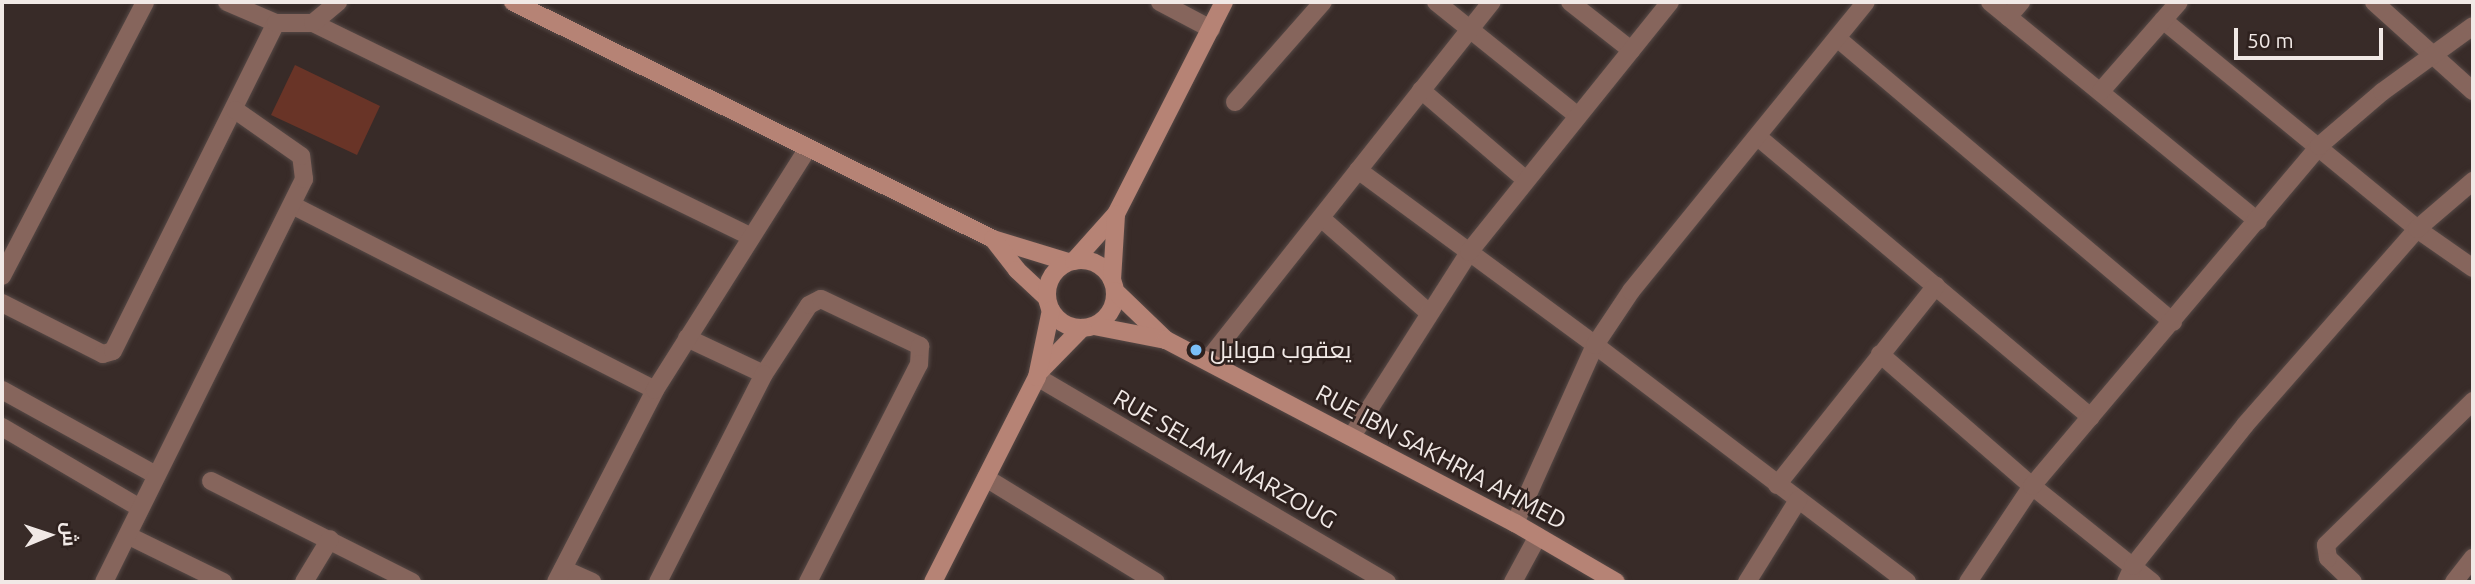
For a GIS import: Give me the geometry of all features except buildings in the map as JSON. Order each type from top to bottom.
[{"type":"main road","points":[[513,2],[807,150],[993,239],[1071,262],[1091,261],[1105,270],[1113,285],[1166,340]]},
{"type":"main road","points":[[933,582],[1038,374],[1052,275],[1071,262],[1116,214],[1224,2]]},
{"type":"main road","points":[[1038,374],[1088,327],[1109,314],[1116,214]]},
{"type":"main road","points":[[993,239],[1049,304],[1060,321],[1166,340]]},
{"type":"main road","name":"RUE IBN SAKHRIA AHMED","points":[[1166,340],[1515,523],[1616,582]]},
{"type":"street","points":[[2,276],[145,2]]},
{"type":"street","points":[[227,2],[276,23],[313,23],[750,236]]},
{"type":"street","points":[[313,23],[338,2]]},
{"type":"street","points":[[1160,2],[1210,29]]},
{"type":"street","points":[[1235,102],[1324,2]]},
{"type":"street","points":[[1436,2],[1578,116]]},
{"type":"street","points":[[1207,361],[1492,2]]},
{"type":"street","points":[[1570,2],[1631,50]]},
{"type":"street","points":[[1352,436],[1469,252],[1670,2]]},
{"type":"street","points":[[1515,523],[1595,345],[1630,291],[1866,2]]},
{"type":"street","points":[[1990,2],[2258,221]]},
{"type":"street","points":[[2008,17],[2021,2]]},
{"type":"street","points":[[2101,91],[2179,2]]},
{"type":"street","points":[[2374,2],[2473,91]]},
{"type":"street","points":[[2163,20],[2417,229],[2473,268]]},
{"type":"street","points":[[2,303],[103,354],[113,351],[276,23]]},
{"type":"street","points":[[1968,582],[2032,486],[2319,146],[2382,92],[2436,56],[2473,26]]},
{"type":"street","points":[[1837,38],[2173,322]]},
{"type":"street","points":[[1421,90],[1526,180]]},
{"type":"street","points":[[104,582],[304,179],[301,156],[235,110]]},
{"type":"street","points":[[1758,137],[2091,417]]},
{"type":"street","points":[[592,582],[559,575],[655,390],[750,236],[807,150]]},
{"type":"street","points":[[1358,170],[1595,345],[1907,582]]},
{"type":"street","points":[[2129,574],[2245,425],[2417,229],[2473,181]]},
{"type":"street","points":[[292,205],[655,390]]},
{"type":"street","points":[[1321,218],[1429,313]]},
{"type":"street","points":[[1777,485],[1936,286]]},
{"type":"street","points":[[659,582],[764,374],[809,305],[817,300],[826,300],[920,346],[922,350],[919,364],[808,582]]},
{"type":"street","points":[[687,338],[764,374]]},
{"type":"street","points":[[1880,355],[2129,574],[2152,582]]},
{"type":"street","name":"RUE SELAMI MARZOUG","points":[[1038,374],[1387,582]]},
{"type":"street","points":[[2,390],[156,475]]},
{"type":"street","points":[[2353,582],[2325,554],[2326,545],[2473,401]]},
{"type":"street","points":[[2,427],[140,508]]},
{"type":"street","points":[[986,478],[1156,582]]},
{"type":"street","points":[[211,481],[412,582]]},
{"type":"street","points":[[1747,582],[1798,500]]},
{"type":"street","points":[[129,536],[223,582]]},
{"type":"street","points":[[1513,582],[1538,536]]},
{"type":"street","points":[[304,582],[330,539]]},
{"type":"street","points":[[2454,582],[2473,558]]},
{"type":"shaded area","points":[[295,65],[380,106],[357,155],[271,115]]},
{"type":"place","name":"يعقوب موبايل","points":[[1196,350]]}]
